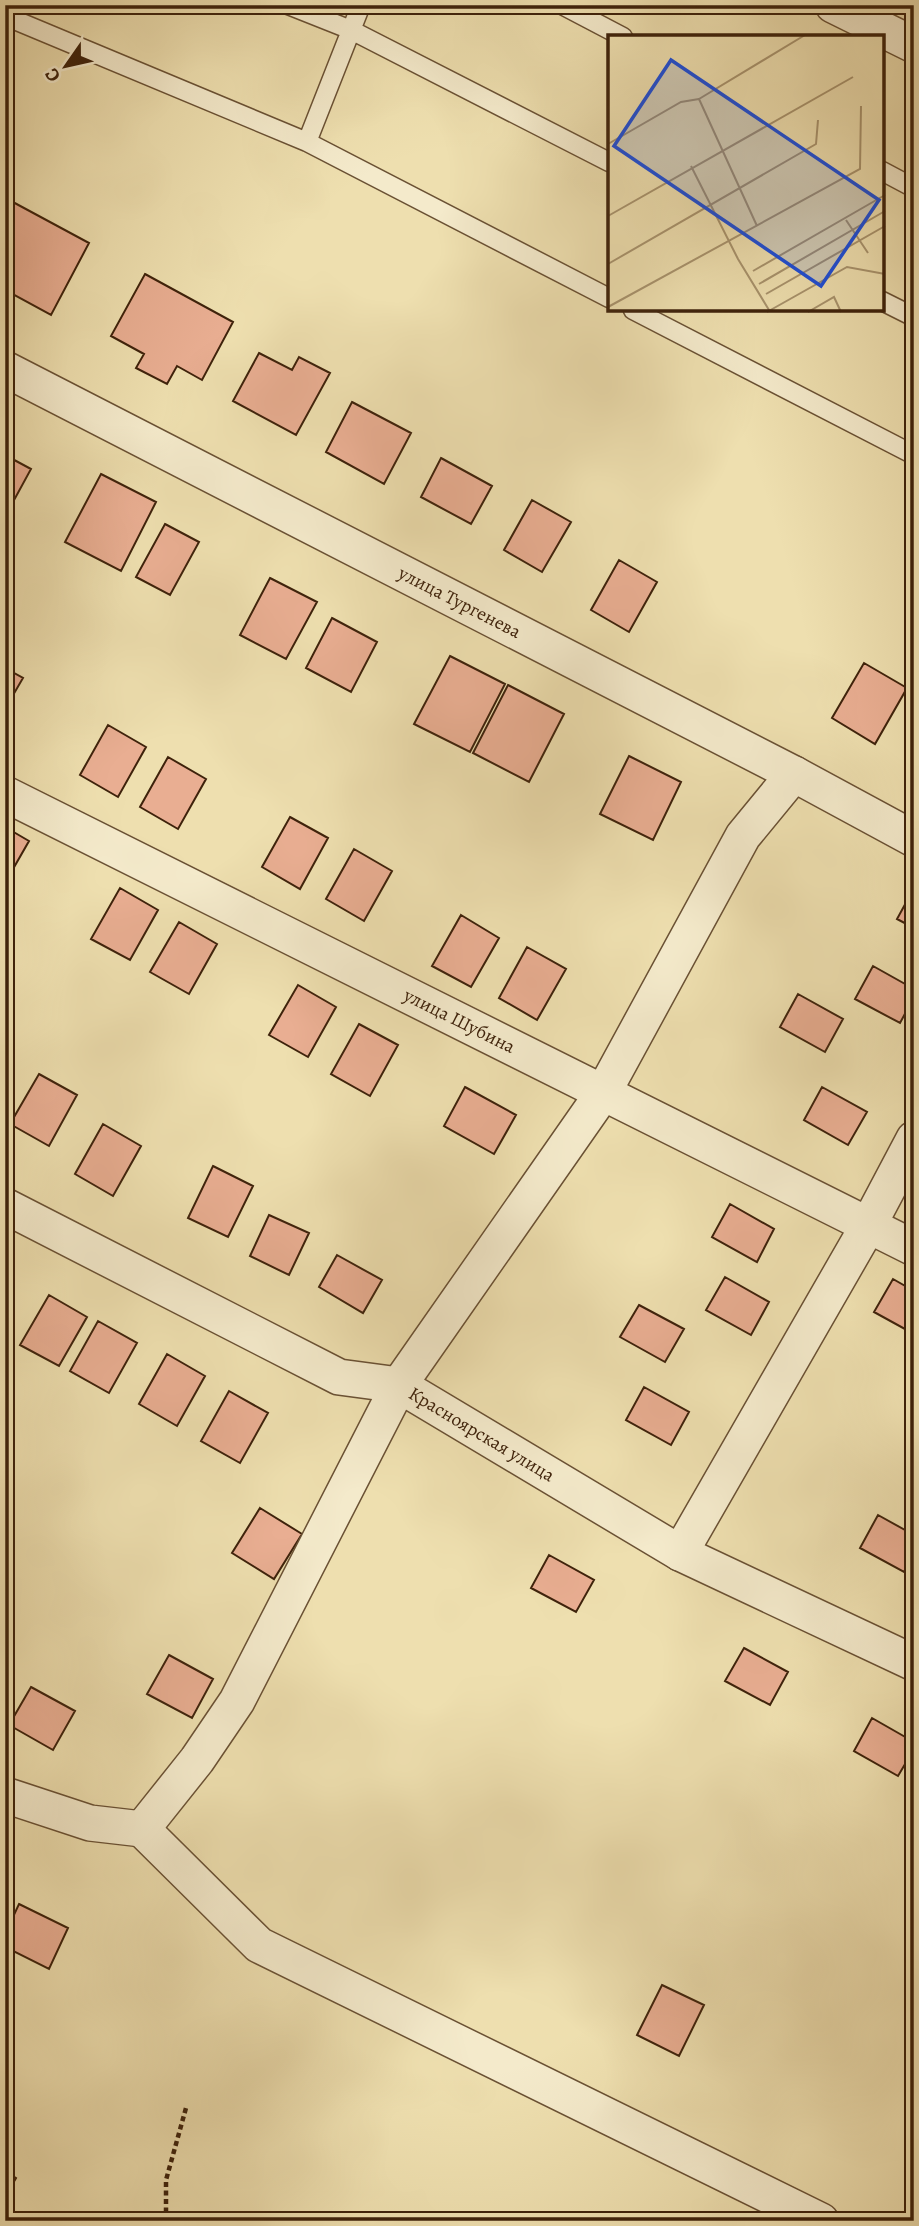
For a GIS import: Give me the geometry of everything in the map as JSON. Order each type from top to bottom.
[{"type":"street","points":[[850,9],[914,45]]},
{"type":"street","name":"улица Тургенева","points":[[5,369],[793,774],[914,839]]},
{"type":"street","points":[[142,1829],[197,1760],[237,1701],[399,1385],[603,1093],[743,836],[793,774]]},
{"type":"street","name":"улица Шубина","points":[[5,794],[914,1248]]},
{"type":"street","points":[[680,1553],[868,1226],[914,1139]]},
{"type":"street","name":"Красноярская улица","points":[[5,1206],[339,1377],[399,1385],[680,1553],[914,1663]]},
{"type":"street","points":[[5,1795],[90,1823],[142,1829],[259,1945],[821,2221]]},
{"type":"lane","points":[[288,5],[351,30],[608,161]]},
{"type":"lane","points":[[307,142],[361,5]]},
{"type":"lane","points":[[562,5],[619,35]]},
{"type":"lane","points":[[5,16],[307,142],[608,297]]},
{"type":"lane","points":[[884,172],[914,188]]},
{"type":"lane","points":[[884,302],[914,317]]},
{"type":"lane","points":[[637,312],[914,455]]},
{"type":"path","points":[[166,2221],[166,2180],[186,2108]]},
{"type":"building","points":[[11,201],[89,243],[51,315],[5,290],[5,211]]},
{"type":"building","points":[[145,274],[233,322],[202,380],[177,366],[167,384],[136,368],[144,354],[111,336]]},
{"type":"building","points":[[259,353],[292,370],[299,357],[330,373],[296,435],[233,401]]},
{"type":"building","points":[[352,402],[411,433],[384,484],[326,452]]},
{"type":"building","points":[[5,455],[31,469],[7,513],[5,511]]},
{"type":"building","points":[[441,458],[492,486],[471,524],[421,497]]},
{"type":"building","points":[[101,474],[156,502],[121,571],[65,542]]},
{"type":"building","points":[[532,500],[571,522],[542,572],[504,550]]},
{"type":"building","points":[[165,524],[199,542],[170,595],[136,577]]},
{"type":"building","points":[[619,560],[657,582],[629,632],[591,610]]},
{"type":"building","points":[[270,578],[317,602],[286,659],[240,635]]},
{"type":"building","points":[[332,618],[377,642],[351,692],[306,668]]},
{"type":"building","points":[[450,656],[505,684],[470,752],[414,724]]},
{"type":"building","points":[[864,663],[907,688],[875,744],[832,718]]},
{"type":"building","points":[[5,668],[23,678],[5,709]]},
{"type":"building","points":[[508,685],[564,714],[529,782],[473,753]]},
{"type":"building","points":[[108,725],[146,747],[118,797],[80,775]]},
{"type":"building","points":[[629,756],[681,782],[653,840],[600,814]]},
{"type":"building","points":[[168,757],[206,779],[178,829],[140,807]]},
{"type":"building","points":[[290,817],[328,838],[300,889],[262,867]]},
{"type":"building","points":[[5,827],[29,841],[5,883]]},
{"type":"building","points":[[354,849],[392,871],[364,921],[326,899]]},
{"type":"building","points":[[120,888],[158,910],[130,960],[91,939]]},
{"type":"building","points":[[914,888],[914,928],[897,919]]},
{"type":"building","points":[[461,915],[499,938],[471,987],[432,966]]},
{"type":"building","points":[[179,922],[217,944],[189,994],[150,972]]},
{"type":"building","points":[[527,947],[566,969],[537,1020],[499,998]]},
{"type":"building","points":[[873,966],[914,989],[914,997],[900,1023],[855,999]]},
{"type":"building","points":[[298,985],[336,1007],[308,1057],[269,1035]]},
{"type":"building","points":[[798,994],[843,1019],[825,1052],[780,1027]]},
{"type":"building","points":[[359,1024],[398,1045],[370,1096],[331,1074]]},
{"type":"building","points":[[39,1074],[77,1095],[49,1146],[10,1124]]},
{"type":"building","points":[[465,1087],[516,1115],[494,1154],[444,1126]]},
{"type":"building","points":[[822,1087],[867,1112],[848,1145],[804,1120]]},
{"type":"building","points":[[103,1124],[141,1146],[113,1196],[75,1174]]},
{"type":"building","points":[[213,1166],[253,1186],[228,1237],[188,1218]]},
{"type":"building","points":[[730,1204],[774,1229],[757,1262],[712,1237]]},
{"type":"building","points":[[269,1215],[309,1233],[289,1275],[250,1256]]},
{"type":"building","points":[[337,1255],[382,1280],[363,1313],[319,1287]]},
{"type":"building","points":[[725,1277],[769,1302],[751,1335],[706,1310]]},
{"type":"building","points":[[893,1279],[914,1291],[914,1334],[874,1312]]},
{"type":"building","points":[[49,1295],[87,1317],[59,1366],[20,1345]]},
{"type":"building","points":[[639,1305],[684,1329],[665,1362],[620,1337]]},
{"type":"building","points":[[98,1321],[137,1343],[109,1393],[70,1371]]},
{"type":"building","points":[[167,1354],[205,1376],[177,1426],[139,1404]]},
{"type":"building","points":[[644,1387],[689,1412],[671,1445],[626,1420]]},
{"type":"building","points":[[229,1391],[268,1413],[240,1463],[201,1441]]},
{"type":"building","points":[[260,1508],[302,1534],[274,1579],[232,1553]]},
{"type":"building","points":[[878,1515],[914,1535],[914,1556],[904,1572],[860,1548]]},
{"type":"building","points":[[549,1555],[594,1580],[576,1612],[531,1588]]},
{"type":"building","points":[[744,1648],[788,1672],[770,1705],[725,1681]]},
{"type":"building","points":[[169,1655],[213,1679],[192,1718],[147,1694]]},
{"type":"building","points":[[31,1687],[75,1711],[53,1750],[9,1725]]},
{"type":"building","points":[[872,1718],[914,1742],[914,1749],[898,1776],[854,1751]]},
{"type":"building","points":[[19,1904],[68,1928],[49,1969],[5,1947],[5,1934]]},
{"type":"building","points":[[662,1985],[704,2005],[679,2056],[637,2035]]},
{"type":"building","points":[[5,2171],[16,2178],[5,2197]]}]
